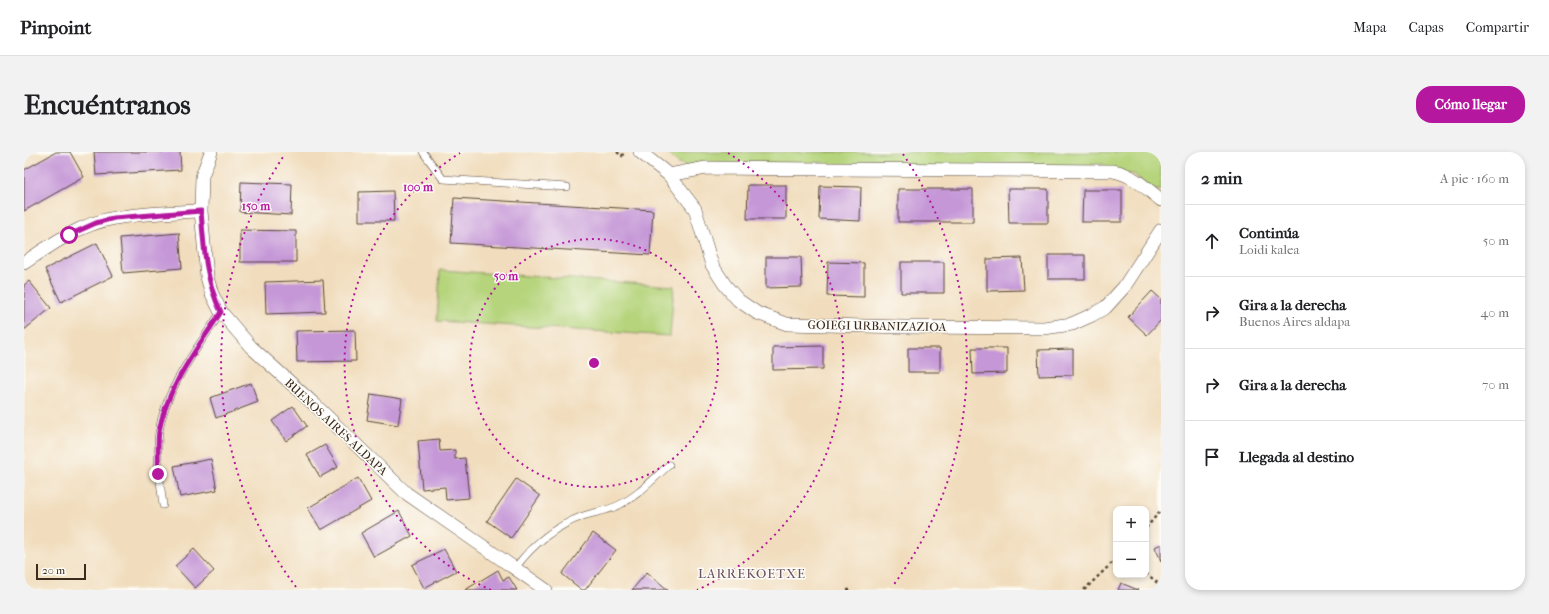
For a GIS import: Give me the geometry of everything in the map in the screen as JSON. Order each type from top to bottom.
[{"type":"street","name":"BUENOS AIRES ALDAPA","points":[[211,152],[202,176],[201,211],[207,277],[212,294],[221,312],[251,347],[315,404],[406,493],[516,567],[546,590]]},
{"type":"street","name":"GOIEGI URBANIZAZIOA","points":[[640,152],[669,175],[695,209],[712,265],[724,285],[738,300],[757,313],[787,324],[1044,328],[1072,324],[1092,316],[1106,307],[1124,287],[1161,230]]},
{"type":"street","points":[[669,175],[706,168],[1113,171],[1124,173],[1161,200]]},
{"type":"street","points":[[24,263],[69,235],[96,223],[114,218],[201,211]]},
{"type":"lane","points":[[423,152],[443,179],[568,186]]},
{"type":"lane","points":[[163,505],[158,474],[159,432],[164,408],[179,376],[221,312]]},
{"type":"lane","points":[[516,567],[534,545],[546,536],[571,521],[618,506],[636,495],[669,465]]},
{"type":"path","points":[[617,152],[622,156],[624,152]]},
{"type":"path","points":[[1149,524],[1161,510]]},
{"type":"path","points":[[1084,590],[1113,562]]},
{"type":"path","points":[[1149,576],[1161,586]]},
{"type":"path","points":[[846,590],[852,590]]},
{"type":"green space","points":[[665,152],[1161,152],[1161,190],[1153,191],[1134,174],[687,166],[679,163]]},
{"type":"green space","points":[[440,270],[674,286],[670,336],[437,321]]},
{"type":"building","points":[[56,152],[70,152],[84,177],[24,211],[24,170]]},
{"type":"building","points":[[94,152],[180,152],[181,170],[96,175]]},
{"type":"building","points":[[241,182],[292,184],[291,215],[240,212]]},
{"type":"building","points":[[748,185],[786,185],[786,219],[747,219]]},
{"type":"building","points":[[820,186],[861,187],[860,221],[819,219]]},
{"type":"building","points":[[898,189],[973,189],[973,222],[898,222]]},
{"type":"building","points":[[1008,189],[1048,189],[1048,223],[1009,223]]},
{"type":"building","points":[[1083,190],[1122,190],[1122,222],[1082,222]]},
{"type":"building","points":[[393,191],[394,221],[359,221],[359,192]]},
{"type":"building","points":[[454,198],[653,210],[650,255],[451,243]]},
{"type":"building","points":[[240,230],[296,231],[296,262],[240,262]]},
{"type":"building","points":[[179,233],[182,268],[123,273],[120,238]]},
{"type":"building","points":[[97,243],[113,276],[61,302],[45,269]]},
{"type":"building","points":[[1048,255],[1085,255],[1085,279],[1048,279]]},
{"type":"building","points":[[766,257],[801,257],[802,287],[766,288]]},
{"type":"building","points":[[1022,258],[1024,290],[987,291],[987,259]]},
{"type":"building","points":[[828,262],[864,263],[864,297],[827,296]]},
{"type":"building","points":[[901,262],[944,262],[944,293],[901,293]]},
{"type":"building","points":[[323,280],[325,312],[266,314],[265,282]]},
{"type":"building","points":[[29,281],[51,308],[24,330],[24,285]]},
{"type":"building","points":[[1152,291],[1161,299],[1161,320],[1147,335],[1128,317]]},
{"type":"building","points":[[355,330],[356,361],[297,362],[296,331]]},
{"type":"building","points":[[823,346],[823,369],[773,370],[773,347]]},
{"type":"building","points":[[908,348],[940,348],[940,372],[908,372]]},
{"type":"building","points":[[972,348],[1007,348],[1007,373],[973,374]]},
{"type":"building","points":[[1073,349],[1073,375],[1039,376],[1038,350]]},
{"type":"building","points":[[251,383],[258,402],[216,418],[210,398]]},
{"type":"building","points":[[371,394],[402,399],[398,425],[367,420]]},
{"type":"building","points":[[293,406],[307,426],[286,441],[272,421]]},
{"type":"building","points":[[439,439],[440,451],[455,450],[455,459],[465,458],[469,498],[446,500],[445,487],[422,489],[418,441]]},
{"type":"building","points":[[325,445],[338,467],[320,477],[307,455]]},
{"type":"building","points":[[211,459],[217,490],[180,497],[174,466]]},
{"type":"building","points":[[358,478],[371,501],[321,530],[308,508]]},
{"type":"building","points":[[516,479],[540,496],[511,538],[487,521]]},
{"type":"building","points":[[399,511],[412,536],[374,557],[361,533]]},
{"type":"building","points":[[593,533],[616,550],[585,590],[582,590],[562,574]]},
{"type":"building","points":[[1161,544],[1161,561],[1155,547]]},
{"type":"building","points":[[194,549],[214,571],[195,588],[175,566]]},
{"type":"building","points":[[444,549],[456,571],[424,588],[412,565]]},
{"type":"building","points":[[498,570],[503,580],[509,577],[517,590],[465,590]]},
{"type":"building","points":[[647,572],[668,590],[632,590]]},
{"type":"building","points":[[1121,583],[1138,590],[1118,590]]},
{"type":"district","name":"LARREKOETXE","points":[[752,573]]},
{"type":"route","points":[[69,235],[96,223],[114,218],[201,211],[204,258],[207,277],[212,294],[221,312],[179,376],[164,408],[159,432],[158,474]]}]
